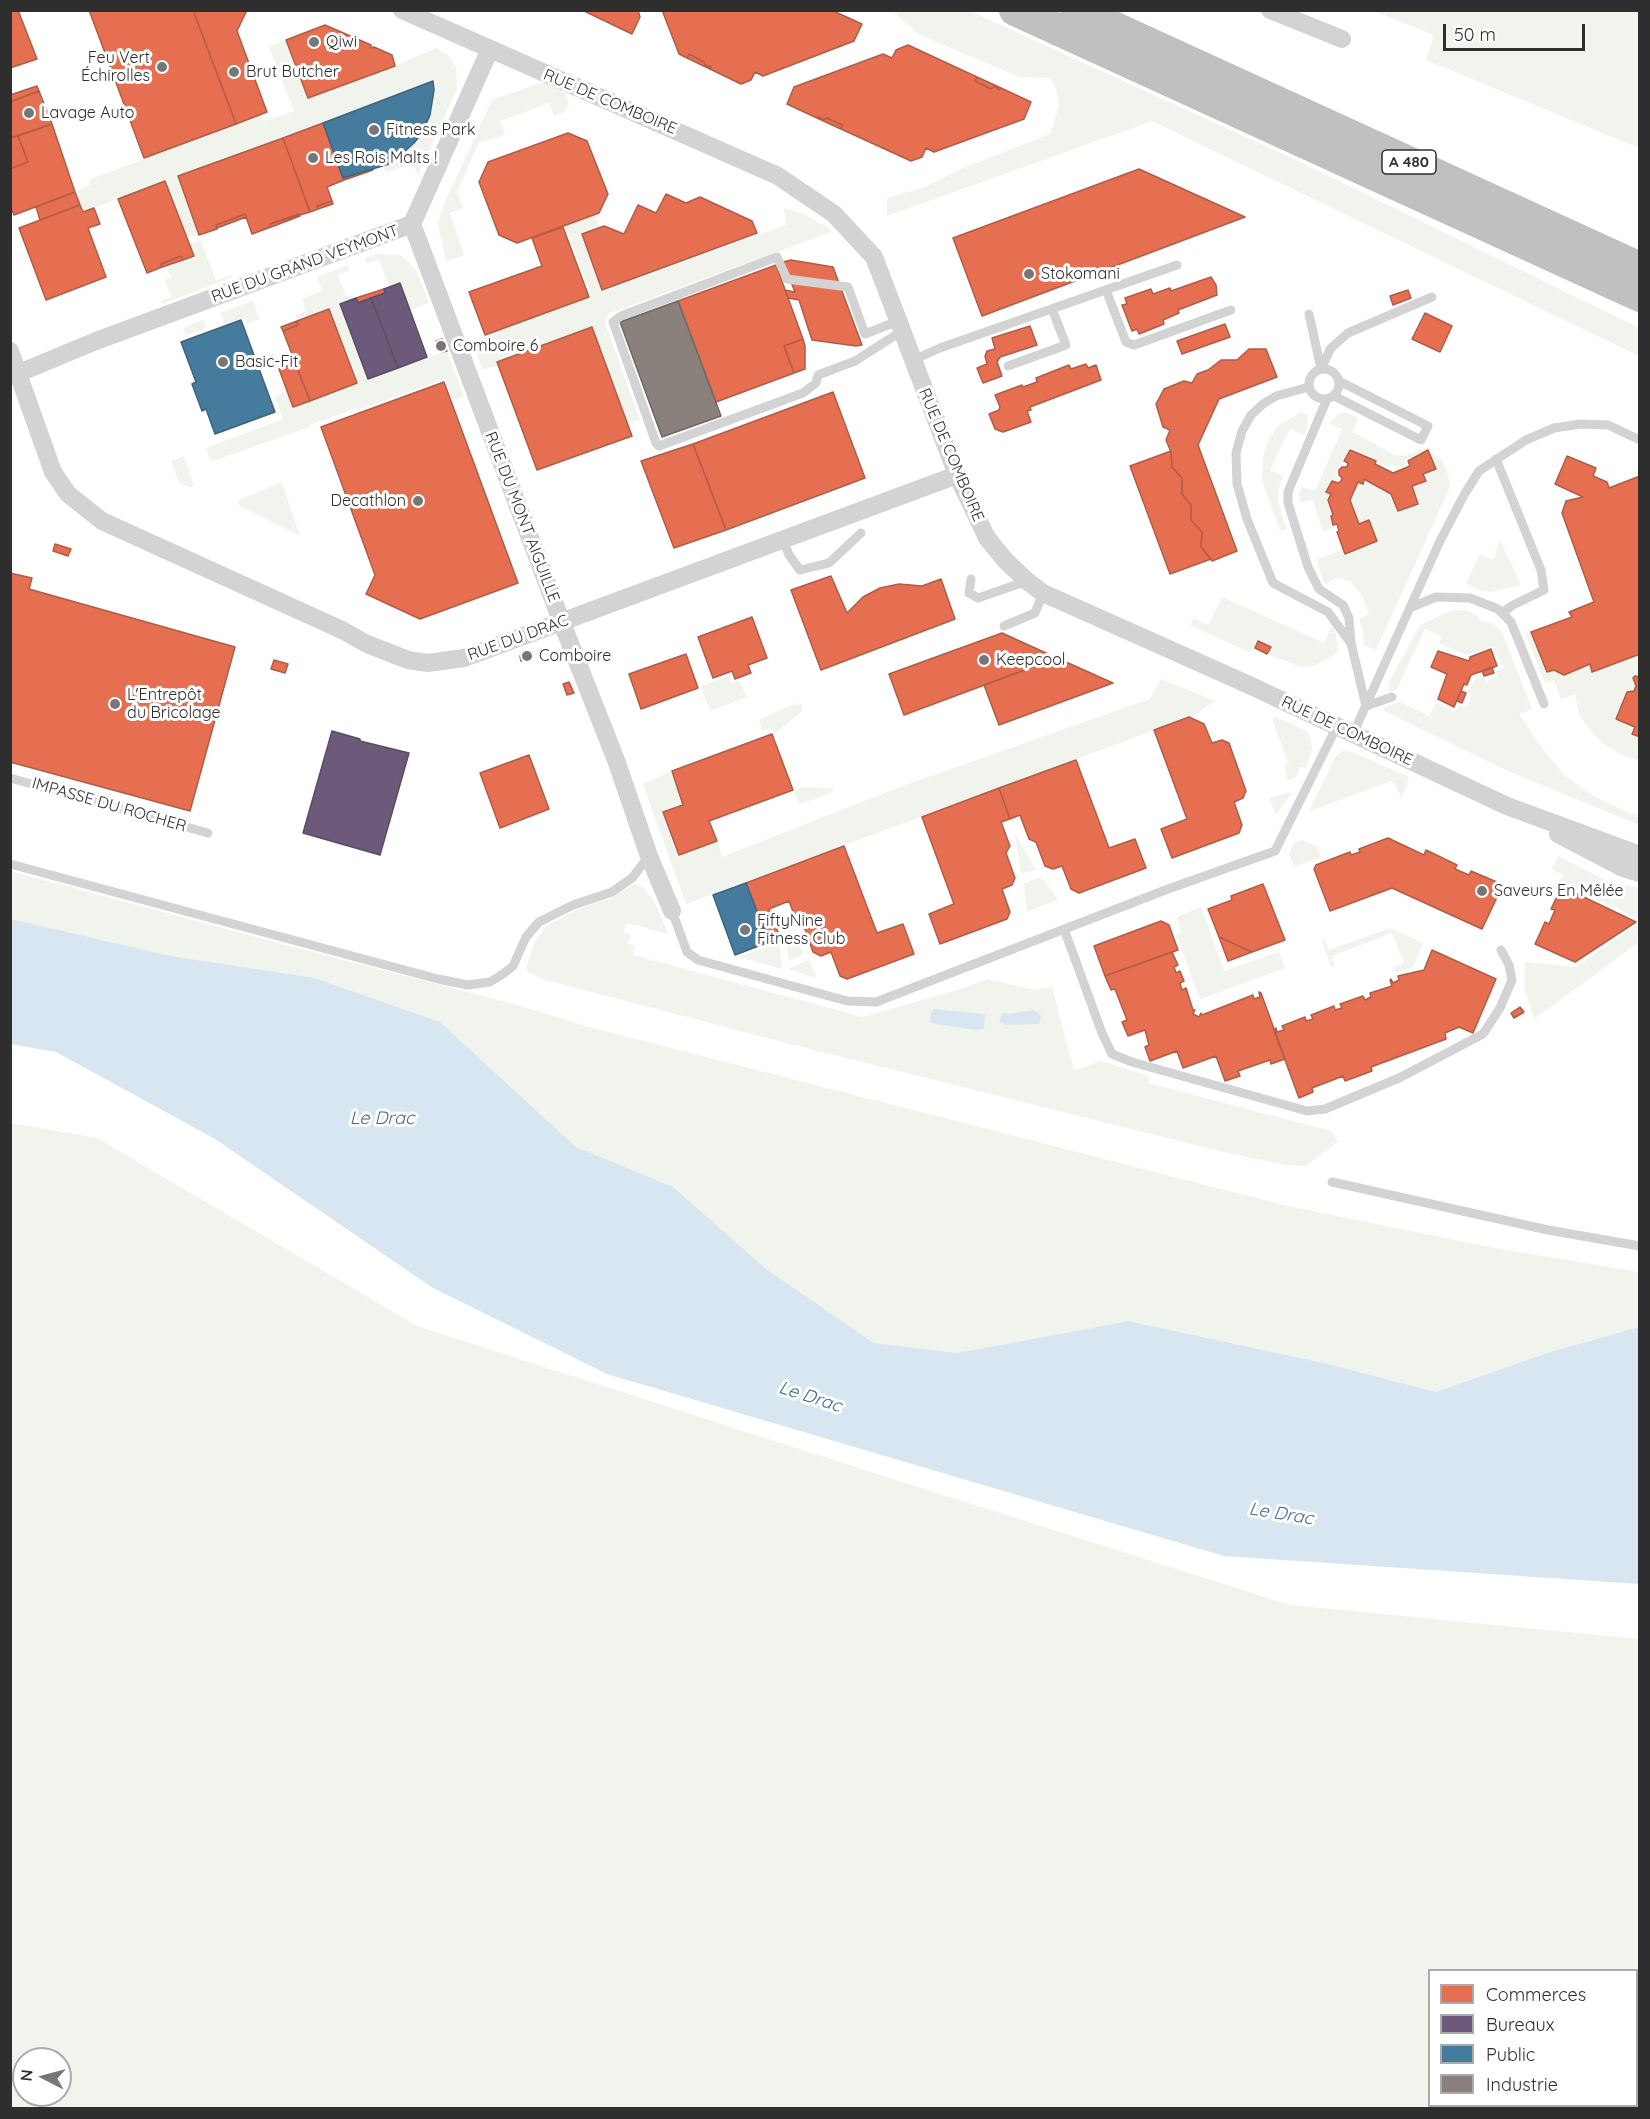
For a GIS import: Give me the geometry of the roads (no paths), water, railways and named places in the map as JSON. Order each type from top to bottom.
[{"type":"highway","name":"A 480","points":[[1015,10],[1640,296]]},
{"type":"highway","name":"A 480","points":[[1076,10],[1640,268]]},
{"type":"street","name":"RUE DE COMBOIRE","points":[[402,10],[777,176],[834,214],[874,257],[957,476],[987,538],[1005,560],[1043,593],[1247,684],[1507,806],[1640,855]]},
{"type":"street","points":[[1270,10],[1342,39]]},
{"type":"street","name":"RUE DU GRAND VEYMONT","points":[[19,373],[96,341],[412,224],[490,49]]},
{"type":"street","name":"RUE DU MONT AIGUILLE","points":[[412,224],[615,760],[649,856],[672,911]]},
{"type":"street","name":"RUE DU DRAC","points":[[10,351],[53,472],[68,494],[102,521],[342,630],[367,644],[408,660],[428,663],[464,658],[957,476]]},
{"type":"street","points":[[1507,806],[1613,864],[1640,873]]},
{"type":"lane","points":[[777,257],[787,279],[848,287],[865,334],[900,326],[855,361],[818,375],[816,383],[803,393],[659,446],[613,322],[621,316],[777,257]]},
{"type":"lane","points":[[913,360],[940,348],[1178,265]]},
{"type":"lane","points":[[1106,290],[1126,342],[1134,345],[1231,310]]},
{"type":"lane","points":[[1321,369],[1331,348],[1348,333],[1432,297]]},
{"type":"lane","points":[[1008,366],[1066,345],[1052,309]]},
{"type":"lane","points":[[1309,314],[1321,369]]},
{"type":"lane","points":[[1339,381],[1428,426],[1421,440],[1330,397],[1319,399],[1312,394],[1309,379],[1314,372],[1329,369],[1336,374],[1339,389],[1330,397],[1288,492],[1288,503],[1308,567],[1319,589],[1343,605],[1349,618],[1350,643],[1366,706]]},
{"type":"lane","points":[[1309,387],[1276,396],[1251,415],[1242,431],[1236,453],[1237,484],[1247,519],[1273,583],[1328,612],[1350,643]]},
{"type":"lane","points":[[672,911],[687,952],[698,960],[847,1001],[876,1002],[1275,851],[1345,730],[1366,706],[1440,541],[1479,471],[1526,440],[1554,428],[1580,424],[1608,425],[1640,440]]},
{"type":"lane","points":[[1496,459],[1541,570],[1544,590],[1502,613]]},
{"type":"lane","points":[[783,540],[789,555],[800,570],[829,563],[861,533]]},
{"type":"lane","points":[[971,579],[969,593],[978,597],[1027,581]]},
{"type":"lane","points":[[1004,626],[1035,613],[1043,593]]},
{"type":"lane","points":[[1412,607],[1436,597],[1470,598],[1502,613],[1511,622],[1544,704]]},
{"type":"lane","points":[[1366,706],[1392,697]]},
{"type":"lane","name":"IMPASSE DU ROCHER","points":[[10,778],[208,833]]},
{"type":"lane","points":[[10,864],[438,979],[468,985],[490,982],[504,974],[513,966],[526,937],[539,922],[573,904],[612,892],[632,878],[649,856]]},
{"type":"lane","points":[[1064,929],[1102,1034],[1112,1054],[1132,1062],[1307,1111],[1325,1109],[1399,1078],[1483,1034],[1500,1008],[1512,980],[1509,965],[1501,950]]},
{"type":"lane","points":[[1332,1182],[1548,1230],[1640,1246]]},
{"type":"water","name":"Le Drac","points":[[11,919],[171,956],[315,978],[440,1022],[576,1147],[673,1187],[766,1269],[874,1343],[957,1353],[1129,1321],[1328,1364],[1436,1392],[1547,1353],[1639,1327],[1639,1584],[1224,1556],[607,1374],[433,1288],[215,1139],[56,1052],[11,1044]]},
{"type":"water","points":[[933,1009],[985,1014],[984,1029],[974,1030],[932,1023],[930,1017]]},
{"type":"water","points":[[1034,1010],[1041,1015],[1039,1024],[1006,1025],[999,1021],[1003,1013]]},
{"type":"place","name":"Qiwi","points":[[314,42]]},
{"type":"place","name":"Feu Vert Échirolles","points":[[162,67]]},
{"type":"place","name":"Brut Butcher","points":[[234,72]]},
{"type":"place","name":"Lavage Auto","points":[[29,113]]},
{"type":"place","name":"Fitness Park","points":[[374,130]]},
{"type":"place","name":"Les Rois Malts !","points":[[313,158]]},
{"type":"place","name":"Stokomani","points":[[1029,274]]},
{"type":"place","name":"Comboire 6","points":[[441,346]]},
{"type":"place","name":"Basic-Fit","points":[[223,362]]},
{"type":"place","name":"Decathlon","points":[[418,501]]},
{"type":"place","name":"Comboire","points":[[527,656]]},
{"type":"place","name":"Keepcool","points":[[984,660]]},
{"type":"place","name":"L'Entrepôt du Bricolage","points":[[115,704]]},
{"type":"place","name":"Saveurs En Mêlée","points":[[1482,891]]},
{"type":"place","name":"FiftyNine Fitness Club","points":[[745,930]]}]
